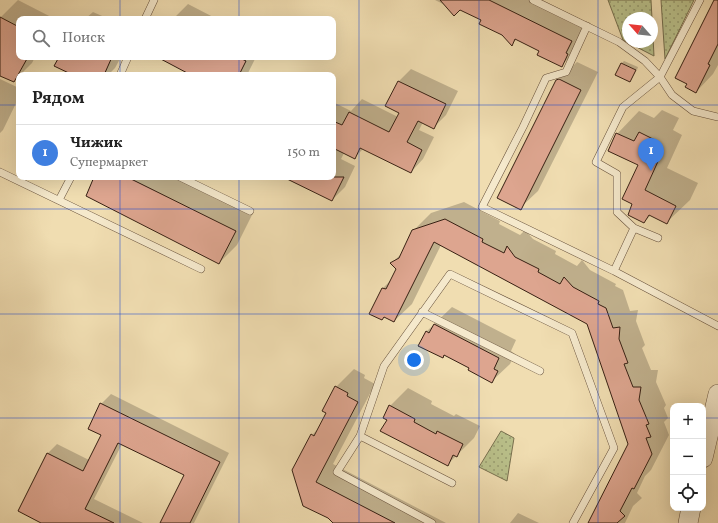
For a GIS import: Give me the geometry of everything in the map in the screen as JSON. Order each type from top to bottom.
[{"type":"street","points":[[706,445],[718,394]]},
{"type":"street","points":[[688,523],[690,511]]},
{"type":"lane","points":[[146,16],[154,0]]},
{"type":"lane","points":[[533,0],[619,42],[645,61],[660,77],[672,95],[692,111],[718,117]]},
{"type":"lane","points":[[658,238],[634,228],[617,212],[617,174],[596,162],[623,107],[660,77],[700,0]]},
{"type":"lane","points":[[587,26],[566,72],[546,78],[524,126],[482,207],[614,271],[718,326]]},
{"type":"lane","points":[[121,72],[127,60]]},
{"type":"lane","points":[[0,172],[16,180]]},
{"type":"lane","points":[[17,180],[200,269]]},
{"type":"lane","points":[[59,200],[69,180]]},
{"type":"lane","points":[[186,180],[250,211]]},
{"type":"lane","points":[[614,271],[634,228]]},
{"type":"lane","points":[[432,523],[337,472],[360,436],[384,366],[450,274],[572,333],[614,448],[573,523]]},
{"type":"lane","points":[[422,312],[540,372]]},
{"type":"lane","points":[[360,436],[452,483]]},
{"type":"green space","points":[[608,0],[651,0],[652,12],[622,12],[622,37]]},
{"type":"green space","points":[[661,0],[694,0],[665,59]]},
{"type":"green space","points":[[638,48],[654,48],[654,56]]},
{"type":"green space","points":[[501,431],[514,438],[507,481],[479,467]]},
{"type":"building","points":[[440,0],[489,0],[572,41],[566,53],[568,54],[562,67],[537,55],[539,51],[515,39],[512,46],[502,35],[479,24],[481,20],[460,10],[454,16]]},
{"type":"building","points":[[714,0],[718,0],[718,44],[708,64],[710,65],[696,93],[685,87],[687,84],[675,78]]},
{"type":"building","points":[[0,17],[16,25],[16,60],[26,60],[20,72],[16,72],[16,78],[14,82],[0,76]]},
{"type":"building","points":[[57,60],[111,60],[105,72],[67,72],[54,66]]},
{"type":"building","points":[[163,60],[246,61],[240,72],[185,72]]},
{"type":"building","points":[[621,63],[636,70],[630,82],[615,75]]},
{"type":"building","points":[[559,79],[581,90],[521,210],[497,198],[556,80]]},
{"type":"building","points":[[398,81],[446,104],[434,129],[418,121],[407,142],[422,150],[411,173],[360,148],[355,159],[336,150],[336,122],[342,125],[349,112],[389,132],[399,113],[385,106]]},
{"type":"building","points":[[639,132],[657,141],[651,153],[660,157],[645,190],[676,206],[667,224],[649,215],[644,223],[628,215],[632,204],[622,199],[638,165],[608,151],[616,133],[634,141]]},
{"type":"building","points":[[336,177],[344,177],[332,201],[289,180],[336,180]]},
{"type":"building","points":[[93,180],[133,180],[236,231],[219,264],[86,196]]},
{"type":"building","points":[[445,219],[483,239],[482,242],[504,253],[507,246],[515,257],[539,269],[538,272],[560,284],[564,277],[573,287],[599,301],[598,304],[606,308],[613,328],[620,327],[619,339],[628,363],[624,364],[633,387],[641,387],[639,400],[649,424],[646,425],[651,437],[646,438],[652,454],[634,489],[632,488],[620,511],[625,516],[617,523],[588,523],[628,444],[587,324],[434,242],[394,322],[384,317],[382,320],[369,314],[382,288],[386,289],[396,269],[390,263],[399,258],[412,230]]},
{"type":"building","points":[[434,324],[499,358],[494,369],[498,371],[492,383],[468,370],[469,368],[444,355],[443,358],[418,346],[426,331],[429,333]]},
{"type":"building","points":[[335,386],[348,393],[347,396],[358,402],[316,482],[395,523],[333,523],[328,518],[303,506],[292,470],[311,434],[314,436],[326,413],[322,411]]},
{"type":"building","points":[[100,403],[220,462],[190,523],[160,523],[184,475],[118,443],[85,509],[114,523],[41,523],[18,511],[47,453],[83,471],[101,435],[88,429]]},
{"type":"building","points":[[389,405],[415,419],[414,422],[436,434],[437,431],[463,444],[457,457],[453,455],[448,466],[380,431],[387,420],[383,418]]},
{"type":"place","name":"Чижик","points":[[651,171]]}]
